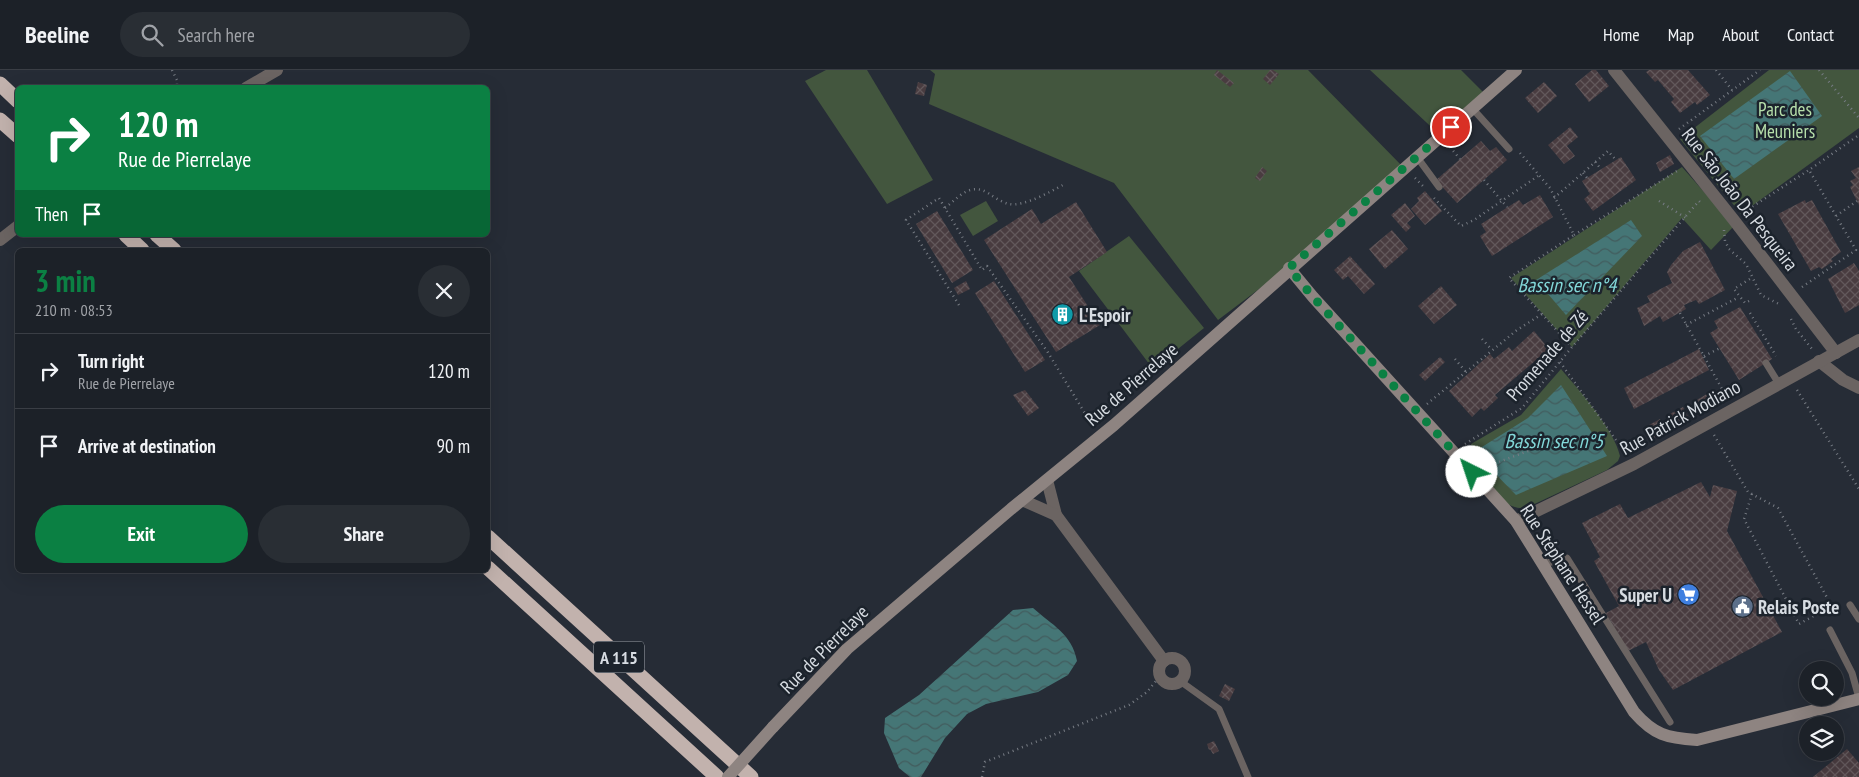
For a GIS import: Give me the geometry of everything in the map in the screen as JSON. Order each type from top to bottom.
[{"type":"highway","points":[[0,84],[15,98]]},
{"type":"highway","points":[[0,120],[15,133]]},
{"type":"highway","points":[[128,237],[140,248]]},
{"type":"highway","points":[[159,237],[172,248]]},
{"type":"highway","name":"A 115","points":[[490,539],[751,777]]},
{"type":"highway","name":"A 115","points":[[490,570],[717,777]]},
{"type":"main road","name":"Rue de Pierrelaye","points":[[728,777],[847,649],[1099,437],[1516,70]]},
{"type":"main road","name":"Rue Stéphane Hessel","points":[[1289,268],[1313,297],[1516,521],[1634,712],[1646,726],[1659,733],[1682,739],[1707,738],[1859,698]]},
{"type":"street","points":[[251,85],[276,70]]},
{"type":"street","name":"Rue São João Da Pesqueira","points":[[1615,70],[1688,163],[1728,222],[1792,294],[1836,353]]},
{"type":"street","points":[[0,240],[15,228]]},
{"type":"street","name":"Rue Patrick Modiano","points":[[1516,521],[1634,464],[1859,340]]},
{"type":"street","points":[[1819,361],[1844,380],[1859,388]]},
{"type":"street","points":[[1047,480],[1056,515],[1164,661]]},
{"type":"street","points":[[1022,500],[1056,515]]},
{"type":"street","points":[[1175,658],[1180,660],[1185,675],[1180,681],[1171,684],[1164,682],[1160,676],[1160,670],[1164,661],[1175,658]]},
{"type":"lane","points":[[1472,108],[1509,149]]},
{"type":"lane","points":[[1417,157],[1439,187]]},
{"type":"lane","points":[[1766,363],[1784,381]]},
{"type":"lane","points":[[1542,564],[1567,558],[1670,722]]},
{"type":"lane","points":[[1850,606],[1859,619]]},
{"type":"lane","points":[[1830,630],[1852,673],[1859,698]]},
{"type":"lane","points":[[1180,681],[1219,709],[1248,777]]},
{"type":"path","points":[[172,70],[177,85]]},
{"type":"path","points":[[1716,70],[1732,90]]},
{"type":"path","points":[[1668,138],[1760,70]]},
{"type":"path","points":[[1818,70],[1859,118]]},
{"type":"path","points":[[1784,307],[1761,295],[1746,264],[1730,249],[1725,241],[1728,222],[1859,135]]},
{"type":"path","points":[[1509,149],[1516,148],[1550,188],[1574,236]]},
{"type":"path","points":[[1554,198],[1608,151],[1616,160]]},
{"type":"path","points":[[1595,162],[1601,169]]},
{"type":"path","points":[[1572,347],[1509,278],[1688,163]]},
{"type":"path","points":[[1404,168],[1461,226],[1474,220],[1538,176]]},
{"type":"path","points":[[1792,294],[1858,249],[1809,170]]},
{"type":"path","points":[[1583,173],[1587,178]]},
{"type":"path","points":[[1484,180],[1507,207]]},
{"type":"path","points":[[945,208],[968,190],[981,189],[996,199],[1010,204],[1034,200],[1063,185]]},
{"type":"path","points":[[959,305],[906,220],[939,198],[982,270],[987,266],[1047,351],[1099,437]]},
{"type":"path","points":[[1836,216],[1857,201]]},
{"type":"path","points":[[1659,202],[1686,218]]},
{"type":"path","name":"Promenade de Zé","points":[[1460,448],[1472,438],[1522,408],[1572,347],[1699,202],[1705,208]]},
{"type":"path","points":[[1750,301],[1745,303],[1734,289],[1753,278]]},
{"type":"path","points":[[1686,325],[1739,296]]},
{"type":"path","points":[[1680,313],[1728,401],[1722,406],[1726,413]]},
{"type":"path","points":[[1750,313],[1784,381],[1859,489]]},
{"type":"path","points":[[1418,411],[1517,330],[1542,314]]},
{"type":"path","points":[[1790,316],[1796,330],[1819,361]]},
{"type":"path","points":[[1482,339],[1492,350]]},
{"type":"path","points":[[1704,356],[1720,348]]},
{"type":"path","points":[[1455,360],[1466,372]]},
{"type":"path","points":[[1560,362],[1634,464]]},
{"type":"path","points":[[1712,432],[1748,492],[1778,508],[1836,614]]},
{"type":"path","points":[[1485,467],[1531,450]]},
{"type":"path","points":[[1752,494],[1744,519],[1798,624],[1821,612]]},
{"type":"path","points":[[982,777],[985,762],[1129,705],[1146,692],[1160,676]]},
{"type":"green space","points":[[826,70],[867,70],[933,180],[887,204],[805,81]]},
{"type":"green space","points":[[930,70],[1308,70],[1404,168],[1303,256],[1218,320],[1114,183],[929,104],[935,74]]},
{"type":"green space","points":[[1370,70],[1461,70],[1484,93],[1441,136]]},
{"type":"green space","name":"Parc des Meuniers","points":[[1769,70],[1859,70],[1859,128],[1741,214],[1680,139]]},
{"type":"green space","points":[[1682,167],[1734,226],[1711,250],[1682,218],[1572,347],[1511,278]]},
{"type":"green space","points":[[986,201],[998,221],[973,236],[960,215]]},
{"type":"green space","points":[[1129,236],[1204,328],[1153,369],[1079,271]]},
{"type":"green space","name":"Bassin sec n°5","points":[[1561,369],[1603,422],[1611,434],[1620,456],[1618,461],[1607,470],[1526,508],[1515,507],[1505,503],[1490,486],[1471,444],[1521,415]]},
{"type":"water","points":[[1790,71],[1822,116],[1734,179],[1700,136]]},
{"type":"water","name":"Bassin sec n°4","points":[[1631,220],[1642,236],[1566,315],[1536,280]]},
{"type":"water","name":"Bassin sec n°5","points":[[1561,385],[1607,456],[1516,495],[1474,452],[1528,418]]},
{"type":"water","points":[[1033,608],[1060,631],[1071,644],[1077,661],[1068,675],[1038,692],[986,704],[967,714],[945,738],[921,777],[910,777],[899,768],[884,733],[885,718],[919,695],[1013,610]]},
{"type":"building","points":[[1217,70],[1234,83],[1230,87],[1214,75]]},
{"type":"building","points":[[1270,70],[1279,74],[1270,85],[1263,79]]},
{"type":"building","points":[[1592,70],[1596,70],[1609,86],[1589,102],[1575,84]]},
{"type":"building","points":[[1649,70],[1688,70],[1710,95],[1697,105],[1695,102],[1680,113],[1671,102],[1674,99],[1658,80],[1655,82],[1646,72]]},
{"type":"building","points":[[918,82],[927,85],[924,96],[915,94]]},
{"type":"building","points":[[1544,82],[1557,96],[1538,113],[1525,98]]},
{"type":"building","points":[[1570,127],[1578,137],[1567,146],[1575,156],[1564,164],[1548,145]]},
{"type":"building","points":[[1481,141],[1490,151],[1496,147],[1507,160],[1457,203],[1436,180]]},
{"type":"building","points":[[1670,155],[1674,164],[1660,172],[1656,163]]},
{"type":"building","points":[[1621,157],[1636,180],[1593,211],[1584,199],[1590,194],[1582,181]]},
{"type":"building","points":[[1262,167],[1267,171],[1260,181],[1255,178]]},
{"type":"building","points":[[1859,167],[1859,205],[1850,187],[1853,185],[1850,181],[1856,178],[1851,171]]},
{"type":"building","points":[[1425,191],[1442,211],[1425,225],[1411,209],[1419,201],[1417,198]]},
{"type":"building","points":[[1540,195],[1553,217],[1492,256],[1480,236],[1486,232],[1481,224],[1519,200],[1523,205]]},
{"type":"building","points":[[1805,200],[1806,203],[1812,200],[1841,252],[1822,269],[1819,267],[1811,271],[1778,214]]},
{"type":"building","points":[[1076,202],[1107,252],[1069,277],[1100,325],[1056,352],[984,240],[1032,209],[1041,224]]},
{"type":"building","points":[[1405,203],[1415,216],[1407,223],[1411,227],[1406,232],[1391,215]]},
{"type":"building","points":[[937,211],[973,270],[952,283],[916,224]]},
{"type":"building","points":[[1392,230],[1408,249],[1385,269],[1369,249]]},
{"type":"building","points":[[1700,242],[1725,290],[1699,304],[1696,300],[1684,305],[1686,309],[1663,322],[1660,316],[1644,326],[1637,308],[1650,302],[1647,296],[1672,283],[1667,272],[1671,265],[1683,251]]},
{"type":"building","points":[[1350,256],[1375,284],[1364,294],[1348,276],[1343,280],[1334,270]]},
{"type":"building","points":[[1854,263],[1859,271],[1859,305],[1845,313],[1828,279]]},
{"type":"building","points":[[966,281],[970,289],[958,295],[954,288]]},
{"type":"building","points":[[994,281],[1045,360],[1025,372],[975,293]]},
{"type":"building","points":[[1441,286],[1457,305],[1434,324],[1418,306]]},
{"type":"building","points":[[1740,307],[1772,359],[1739,380],[1710,333],[1718,328],[1714,321]]},
{"type":"building","points":[[1534,331],[1549,349],[1495,395],[1498,398],[1484,411],[1481,408],[1472,417],[1449,391],[1490,354],[1494,359],[1509,347],[1512,351]]},
{"type":"building","points":[[1699,349],[1709,370],[1634,409],[1624,388]]},
{"type":"building","points":[[1440,357],[1445,362],[1425,381],[1419,375]]},
{"type":"building","points":[[1025,390],[1039,408],[1028,416],[1013,395]]},
{"type":"building","points":[[1707,394],[1714,408],[1701,414],[1695,401]]},
{"type":"building","points":[[1683,407],[1690,420],[1678,427],[1670,414]]},
{"type":"building","points":[[1660,419],[1667,432],[1654,438],[1647,426]]},
{"type":"building","name":"Super U","points":[[1701,482],[1710,497],[1713,485],[1737,491],[1727,531],[1782,632],[1673,690],[1659,670],[1646,642],[1628,651],[1606,613],[1619,606],[1594,561],[1600,557],[1582,523],[1620,504],[1628,518]]},
{"type":"building","points":[[1225,684],[1235,689],[1229,701],[1219,696]]},
{"type":"building","points":[[1214,741],[1219,751],[1213,754],[1207,744]]},
{"type":"building","points":[[1847,749],[1859,763],[1859,777],[1813,777],[1832,761],[1844,761],[1844,751]]},
{"type":"place","name":"L'Espoir","points":[[1063,315]]},
{"type":"place","name":"Super U","points":[[1688,595]]},
{"type":"place","name":"Relais Poste","points":[[1742,607]]},
{"type":"route","points":[[1451,127],[1289,268],[1472,472]]}]
